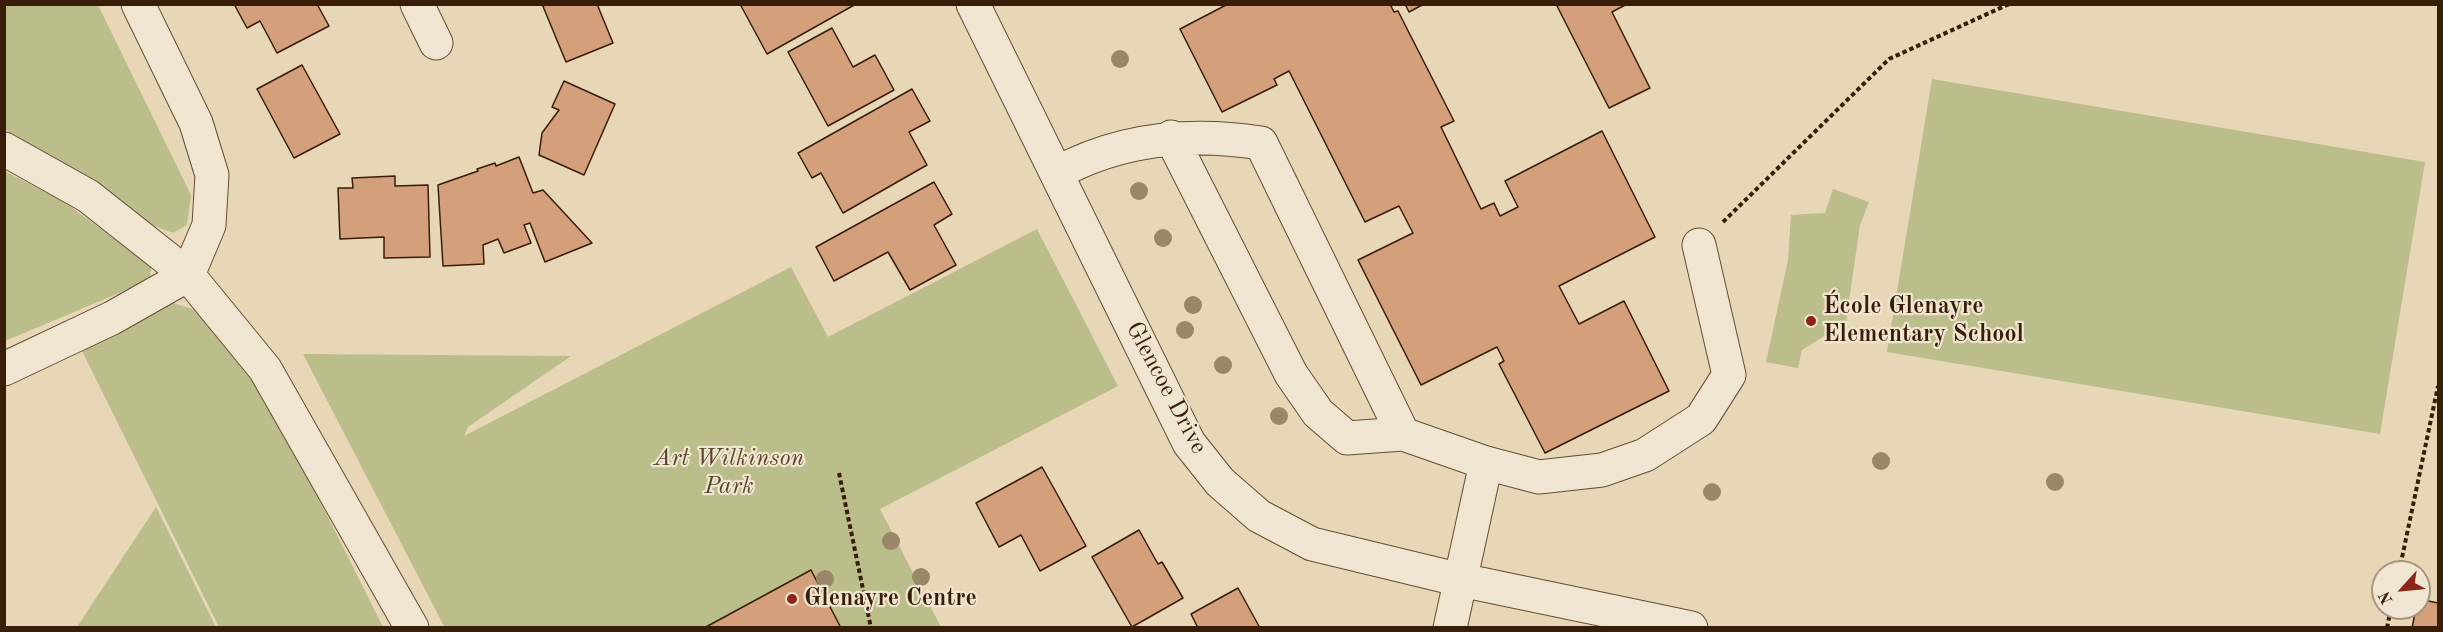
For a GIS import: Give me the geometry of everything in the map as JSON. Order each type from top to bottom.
[{"type":"street","points":[[4,369],[112,318],[188,275],[209,225],[212,175],[196,123],[138,4]]},
{"type":"street","points":[[417,4],[436,43]]},
{"type":"street","name":"Glencoe Drive","points":[[973,4],[1189,443],[1220,482],[1259,516],[1312,544],[1461,580],[1691,627]]},
{"type":"street","points":[[1056,173],[1084,158],[1171,137],[1218,136],[1261,143],[1403,434]]},
{"type":"street","points":[[1171,137],[1291,374],[1318,413],[1347,438],[1403,434],[1486,463],[1539,477],[1602,470],[1645,455],[1701,419],[1729,375],[1699,245]]},
{"type":"street","points":[[4,149],[88,196],[188,275],[265,369],[412,627]]},
{"type":"street","points":[[1450,627],[1486,463]]},
{"type":"path","points":[[1699,245],[1889,59],[2009,4]]},
{"type":"path","points":[[2402,560],[2439,386]]},
{"type":"path","points":[[839,473],[871,627]]},
{"type":"green space","points":[[4,5],[98,5],[191,195],[187,225],[173,233],[152,225],[5,129]]},
{"type":"green space","points":[[1932,79],[2425,162],[2380,434],[1887,352]]},
{"type":"green space","points":[[4,171],[63,201],[151,266],[150,280],[5,341]]},
{"type":"green space","points":[[1833,189],[1869,202],[1860,225],[1846,322],[1802,350],[1798,368],[1766,362],[1788,260],[1791,215],[1825,213]]},
{"type":"green space","name":"Art Wilkinson Park","points":[[1037,229],[1118,386],[880,509],[941,627],[445,628],[303,354],[571,356],[468,427],[464,436],[791,267],[828,337]]},
{"type":"green space","points":[[173,303],[208,314],[259,379],[383,627],[219,627],[81,349]]},
{"type":"green space","points":[[156,507],[216,627],[77,627]]},
{"type":"building","points":[[234,4],[317,4],[329,26],[277,53],[260,21],[247,28]]},
{"type":"building","points":[[542,4],[597,4],[613,43],[566,62]]},
{"type":"building","points":[[740,4],[856,4],[767,54]]},
{"type":"building","points":[[1228,4],[1395,4],[1391,6],[1394,12],[1398,11],[1454,121],[1441,127],[1481,209],[1494,203],[1500,216],[1518,207],[1505,181],[1602,131],[1655,237],[1559,286],[1579,324],[1624,301],[1669,391],[1545,453],[1499,364],[1504,361],[1497,347],[1421,385],[1358,260],[1413,233],[1399,206],[1365,222],[1289,71],[1274,79],[1277,85],[1222,112],[1180,29]]},
{"type":"building","points":[[1405,4],[1424,4],[1409,12]]},
{"type":"building","points":[[1556,4],[1627,4],[1612,12],[1650,88],[1609,108]]},
{"type":"building","points":[[832,28],[853,67],[875,55],[894,90],[828,126],[788,52]]},
{"type":"building","points":[[302,65],[340,134],[294,158],[257,89]]},
{"type":"building","points":[[564,81],[615,104],[584,175],[539,155],[542,133],[559,110],[552,107]]},
{"type":"building","points":[[912,89],[930,121],[909,132],[927,165],[843,213],[821,173],[812,178],[798,153]]},
{"type":"building","points":[[519,157],[533,193],[543,190],[592,243],[545,262],[530,223],[524,225],[531,243],[504,253],[498,239],[483,245],[484,264],[443,266],[438,185],[478,171],[477,169],[495,163],[496,166]]},
{"type":"building","points":[[395,176],[395,186],[428,185],[430,257],[384,258],[384,237],[340,239],[338,188],[353,188],[352,178]]},
{"type":"building","points":[[934,182],[952,214],[934,225],[956,265],[910,290],[888,252],[834,281],[816,247]]},
{"type":"building","points":[[1042,467],[1086,546],[1040,571],[1021,535],[999,547],[976,503]]},
{"type":"building","points":[[1139,530],[1158,564],[1162,562],[1183,598],[1132,627],[1092,557]]},
{"type":"building","name":"Glenayre Centre","points":[[811,570],[841,628],[704,628]]},
{"type":"building","points":[[1238,588],[1260,628],[1198,628],[1191,614]]},
{"type":"building","points":[[2431,602],[2438,603],[2438,628],[2412,628],[2414,620],[2431,620]]},
{"type":"place","name":"École Glenayre Elementary School","points":[[1811,321]]},
{"type":"place","name":"Glenayre Centre","points":[[792,599]]}]
